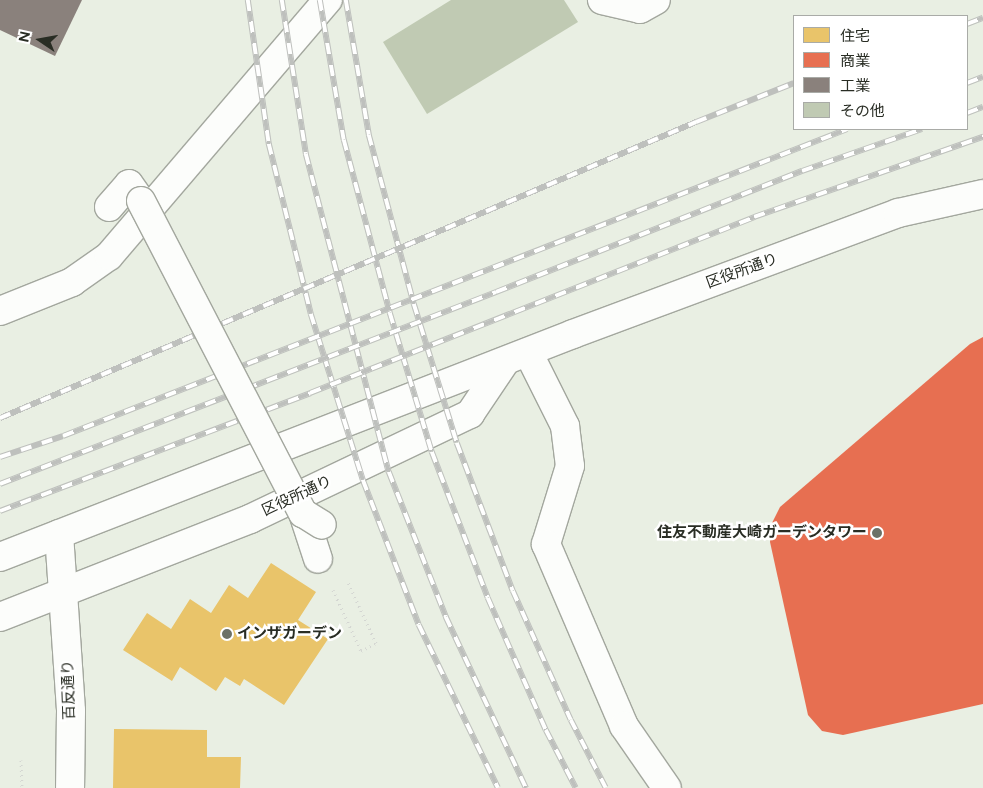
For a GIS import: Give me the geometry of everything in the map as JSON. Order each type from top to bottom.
[{"type":"street","points":[[0,312],[72,282],[109,256],[328,0]]},
{"type":"street","points":[[602,0],[640,9],[656,0]]},
{"type":"street","points":[[109,207],[130,184],[141,201],[312,519],[318,560]]},
{"type":"street","name":"区役所通り","points":[[0,557],[516,357],[898,213],[983,194]]},
{"type":"street","points":[[516,357],[565,426],[570,466],[546,544],[624,726],[667,788]]},
{"type":"street","name":"区役所通り","points":[[0,617],[250,519],[470,414],[516,357]]},
{"type":"street","name":"百反通り","points":[[59,534],[71,711],[70,788]]},
{"type":"path","points":[[331,585],[361,651],[376,643],[345,575]]},
{"type":"path","points":[[21,760],[22,788]]},
{"type":"building: 住宅","name":"インザガーデン","points":[[271,563],[316,592],[298,620],[328,639],[284,705],[244,679],[240,686],[225,677],[216,691],[180,667],[172,681],[123,650],[147,613],[171,629],[190,599],[211,613],[229,585],[248,598]]},
{"type":"building: 住宅","points":[[114,729],[207,730],[207,757],[241,757],[240,788],[113,788]]},
{"type":"building: 商業","name":"住友不動産大崎ガーデンタワー","points":[[983,337],[983,704],[843,735],[822,731],[808,715],[770,542],[772,523],[780,507],[970,344]]},
{"type":"building: 工業","points":[[0,0],[82,0],[55,56],[0,30]]},
{"type":"building: その他","points":[[451,0],[564,0],[578,22],[427,114],[383,42]]},
{"type":"railway","points":[[248,0],[269,144],[311,314],[363,480],[419,625],[498,788]]},
{"type":"railway","points":[[282,0],[306,154],[389,472],[446,617],[526,788]]},
{"type":"railway","points":[[320,0],[344,140],[390,313],[432,452],[488,598],[546,730],[576,788]]},
{"type":"railway","points":[[346,0],[369,135],[414,304],[457,443],[513,591],[571,720],[606,788]]},
{"type":"railway","points":[[968,24],[983,18]]},
{"type":"railway","points":[[968,83],[983,77]]},
{"type":"railway","points":[[0,418],[696,122],[793,83]]},
{"type":"railway","points":[[968,113],[983,107]]},
{"type":"railway","points":[[0,457],[63,436],[844,130]]},
{"type":"railway","points":[[0,484],[802,171],[919,130]]},
{"type":"railway","points":[[0,511],[310,393],[754,217],[983,137]]},
{"type":"place","name":"住友不動産大崎ガーデンタワー","points":[[877,533]]},
{"type":"place","name":"インザガーデン","points":[[227,634]]}]
